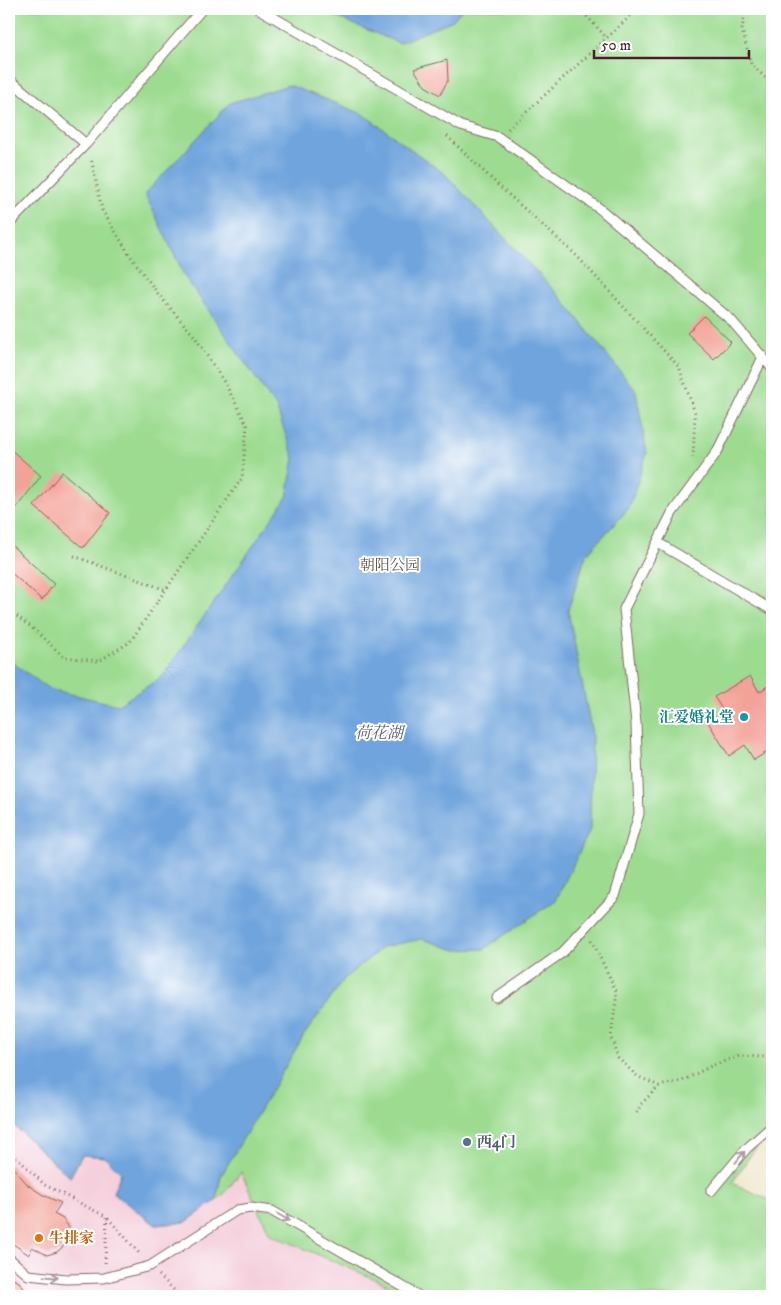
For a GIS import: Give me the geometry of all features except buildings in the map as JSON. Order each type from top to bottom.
[{"type":"lane","points":[[9,224],[86,144],[202,9]]},
{"type":"lane","points":[[259,9],[461,126],[498,137],[600,209],[731,320],[772,368]]},
{"type":"lane","points":[[9,80],[86,144]]},
{"type":"lane","points":[[497,998],[563,952],[615,896],[639,814],[636,723],[624,610],[672,513],[717,452],[763,357]]},
{"type":"lane","points":[[658,543],[772,610]]},
{"type":"lane","points":[[711,1191],[746,1149],[772,1126]]},
{"type":"lane","points":[[9,1258],[28,1275],[66,1279],[104,1278],[150,1266],[236,1210],[251,1208],[272,1211],[419,1296]]},
{"type":"path","points":[[580,9],[606,37]]},
{"type":"path","points":[[498,137],[638,9]]},
{"type":"path","points":[[745,9],[742,30],[751,64],[772,84]]},
{"type":"path","points":[[446,135],[500,187],[575,254],[679,367],[695,413],[692,487]]},
{"type":"path","points":[[9,610],[31,627],[64,658],[99,661],[130,642],[242,478],[247,425],[226,385],[195,337],[129,254],[102,210],[94,164],[86,144]]},
{"type":"path","points":[[74,556],[166,590]]},
{"type":"path","points":[[588,925],[594,946],[617,993],[611,1037],[618,1058],[637,1076],[659,1086]]},
{"type":"path","points":[[637,1112],[641,1104],[659,1086],[682,1081],[711,1066],[739,1056],[768,1057],[772,1059]]},
{"type":"path","points":[[9,1150],[45,1185],[107,1217],[150,1266],[180,1296]]},
{"type":"path","points":[[104,1278],[107,1217]]},
{"type":"shaded area","points":[[9,1121],[69,1176],[82,1155],[105,1156],[121,1173],[216,1201],[223,1195],[240,1171],[414,1296],[9,1296]]},
{"type":"green space","name":"朝阳公园","points":[[9,9],[772,9],[772,1135],[754,1150],[732,1183],[772,1201],[772,1296],[414,1296],[270,1234],[241,1172],[223,1195],[186,1222],[156,1225],[113,1193],[121,1173],[105,1157],[82,1155],[70,1177],[9,1121]]},
{"type":"water","points":[[317,9],[462,9],[453,20],[399,43]]},
{"type":"water","name":"荷花湖","points":[[289,85],[363,114],[446,175],[562,299],[636,391],[647,453],[629,508],[586,555],[568,610],[592,734],[590,830],[556,900],[484,949],[456,950],[422,939],[383,947],[345,978],[304,1035],[221,1176],[216,1201],[186,1222],[156,1225],[113,1193],[121,1173],[105,1157],[82,1155],[70,1177],[9,1121],[9,660],[49,689],[118,705],[162,677],[287,497],[294,458],[276,407],[185,277],[145,194],[230,103]]},
{"type":"place","name":"汇爱婚礼堂","points":[[744,717]]},
{"type":"place","name":"西4门","points":[[467,1142]]},
{"type":"place","name":"牛排家","points":[[39,1238]]}]
